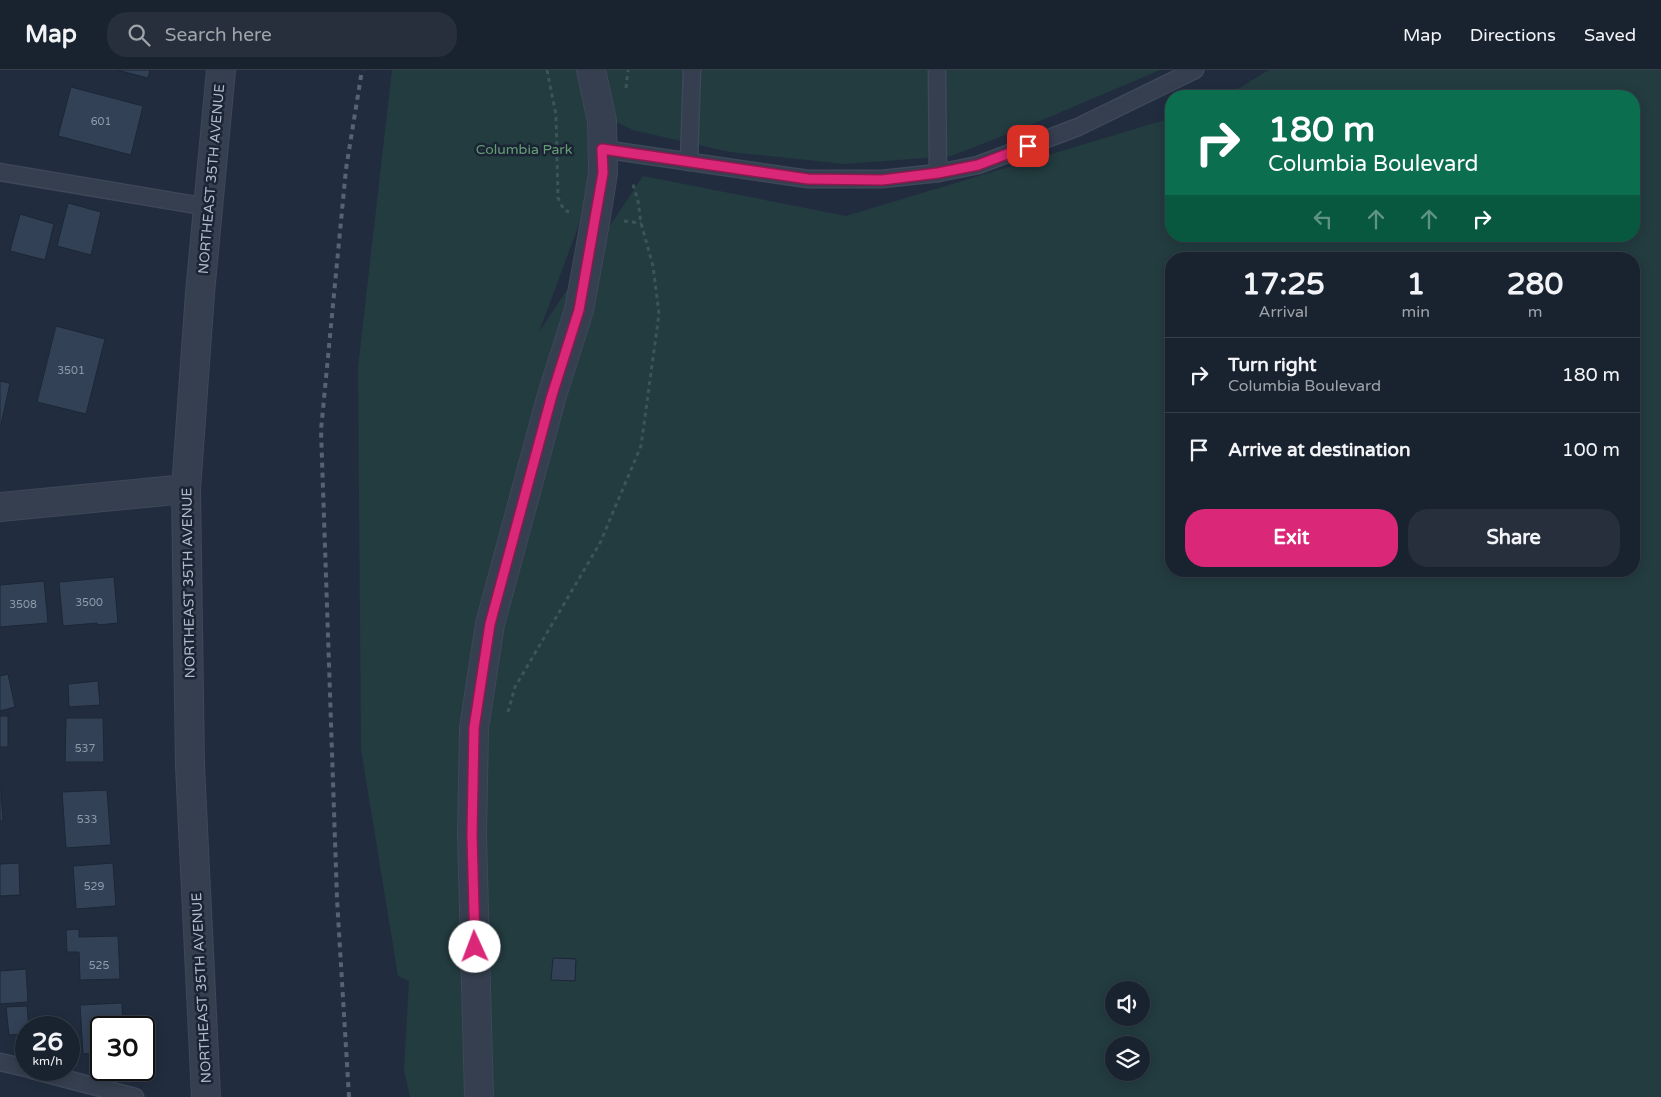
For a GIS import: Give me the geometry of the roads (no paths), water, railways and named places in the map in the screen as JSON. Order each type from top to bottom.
[{"type":"street","name":"NORTHEAST 35TH AVENUE","points":[[206,1097],[190,766],[186,489],[208,207],[221,70]]},
{"type":"street","points":[[479,1097],[472,835],[474,728],[490,624],[552,395],[579,310],[603,173],[602,121],[591,70]]},
{"type":"street","points":[[0,507],[186,489]]},
{"type":"lane","points":[[689,162],[692,70]]},
{"type":"lane","points":[[937,70],[938,173]]},
{"type":"lane","points":[[602,149],[808,179],[882,180],[938,173],[978,165],[1078,127],[1196,70]]},
{"type":"lane","points":[[0,172],[208,207]]},
{"type":"lane","points":[[0,1062],[15,1065]]},
{"type":"lane","points":[[74,1081],[135,1097]]},
{"type":"railway","points":[[349,1097],[337,899],[321,430],[346,169],[362,70]]},
{"type":"park label","name":"Columbia Park","points":[[524,149]]}]
